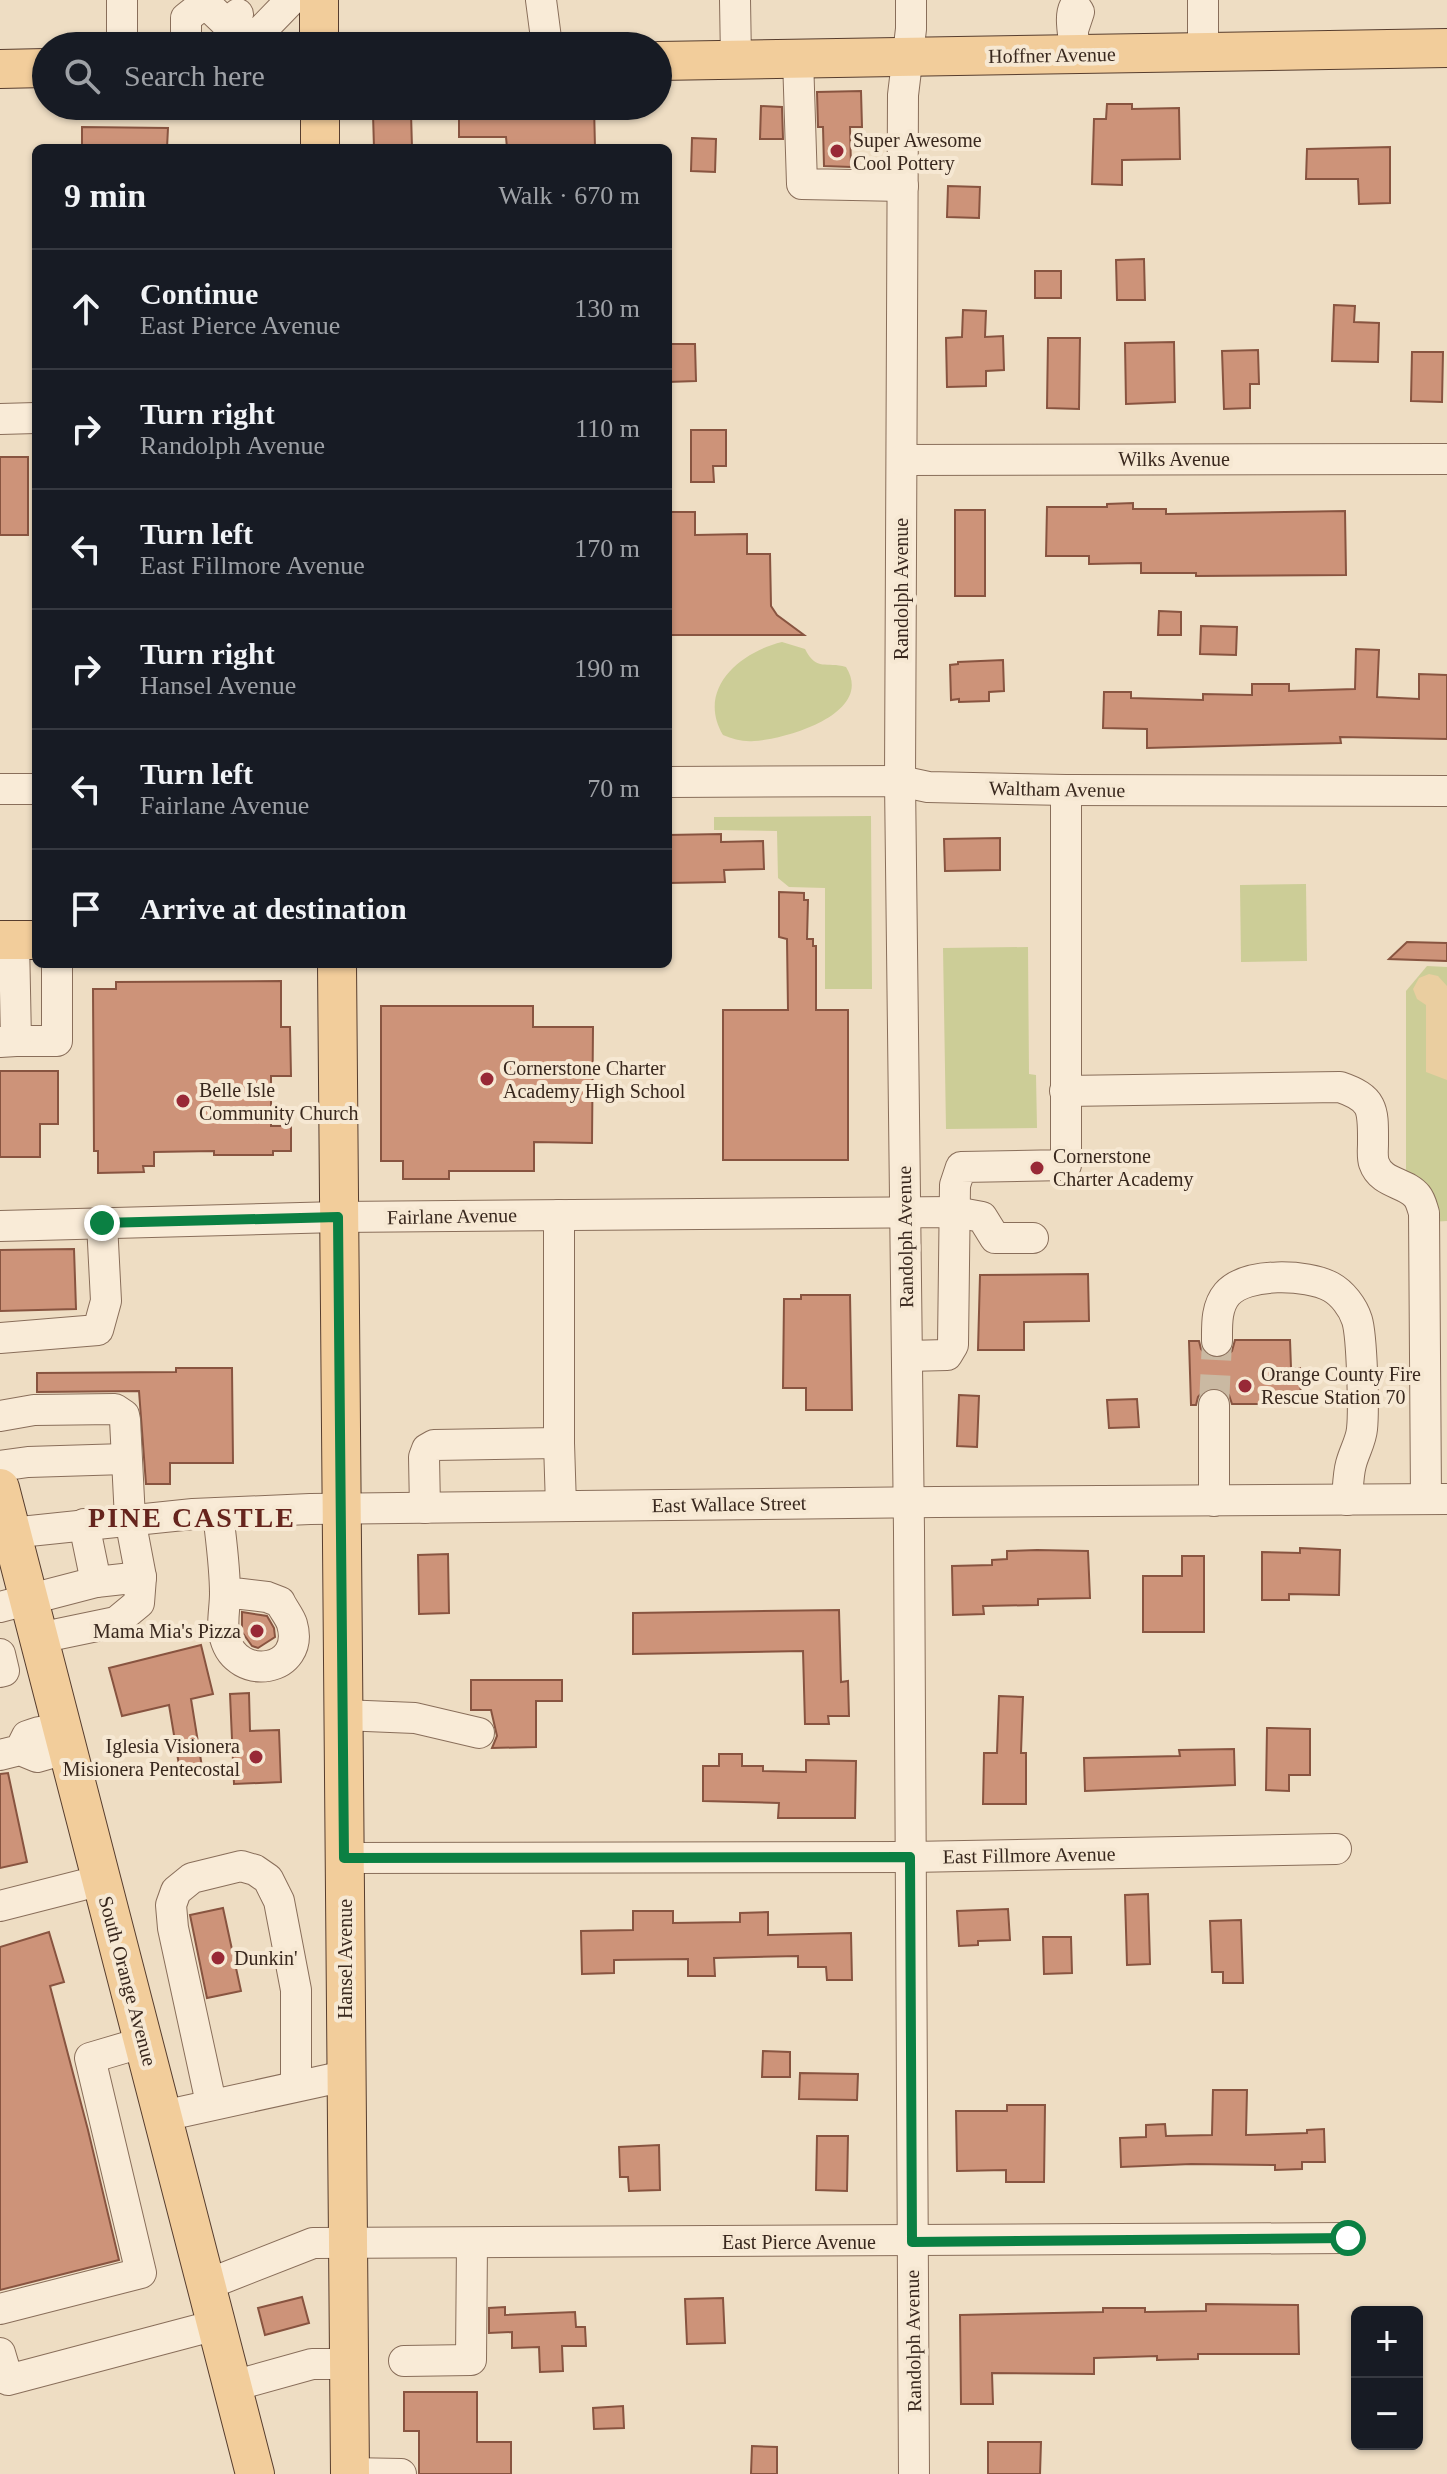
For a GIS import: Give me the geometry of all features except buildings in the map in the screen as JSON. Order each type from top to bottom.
[{"type":"main road","points":[[319,0],[319,32]]},
{"type":"main road","name":"Hoffner Avenue","points":[[672,61],[907,56],[1075,22],[1203,53],[1447,48]]},
{"type":"main road","points":[[0,69],[32,68]]},
{"type":"main road","points":[[320,120],[320,144]]},
{"type":"main road","name":"Hansel Avenue","points":[[337,968],[350,2473]]},
{"type":"main road","name":"South Orange Avenue","points":[[0,1488],[14,1603],[39,1638],[255,2474]]},
{"type":"street","points":[[122,0],[122,32]]},
{"type":"street","points":[[260,32],[291,0]]},
{"type":"street","points":[[541,0],[545,32]]},
{"type":"street","points":[[735,0],[736,59]]},
{"type":"street","name":"Randolph Avenue","points":[[911,0],[903,95],[900,781],[909,1502],[914,2474]]},
{"type":"street","points":[[1203,0],[1203,53]]},
{"type":"street","points":[[186,32],[186,18],[219,10],[236,31],[243,32]]},
{"type":"street","points":[[798,58],[802,184],[903,186]]},
{"type":"street","points":[[0,419],[32,418]]},
{"type":"street","name":"Wilks Avenue","points":[[902,460],[1447,459]]},
{"type":"street","name":"Waltham Avenue","points":[[672,782],[900,781],[928,787],[1066,790],[1447,791]]},
{"type":"street","points":[[0,789],[32,789]]},
{"type":"street","points":[[907,1356],[947,1355],[953,1345],[955,1185],[961,1167],[1066,1165],[1066,790]]},
{"type":"street","points":[[16,948],[8,1041],[57,1041],[57,968]]},
{"type":"street","points":[[1065,1091],[1340,1087],[1358,1093],[1369,1103],[1373,1113],[1374,1162],[1381,1174],[1395,1185],[1411,1190],[1419,1198],[1424,1213],[1437,1499]]},
{"type":"street","points":[[955,1212],[982,1217],[995,1238],[1033,1238]]},
{"type":"street","name":"Fairlane Avenue","points":[[0,1226],[338,1217],[955,1212]]},
{"type":"street","points":[[559,1215],[561,1506]]},
{"type":"street","points":[[0,1338],[98,1330],[106,1301],[102,1223]]},
{"type":"street","points":[[1217,1341],[1220,1304],[1227,1293],[1256,1280],[1279,1277],[1319,1282],[1333,1288],[1351,1307],[1359,1328],[1362,1428],[1350,1465],[1347,1500]]},
{"type":"street","points":[[1214,1405],[1214,1501]]},
{"type":"street","points":[[0,1416],[34,1410],[115,1409],[124,1415],[130,1519],[141,1577],[139,1603],[116,1622],[39,1638]]},
{"type":"street","points":[[425,1508],[424,1457],[427,1449],[434,1445],[559,1443]]},
{"type":"street","points":[[0,1466],[28,1462],[125,1459]]},
{"type":"street","name":"East Wallace Street","points":[[6,1533],[130,1519],[340,1509],[1437,1499]]},
{"type":"street","points":[[218,1513],[225,1592]]},
{"type":"street","points":[[84,1524],[96,1582]]},
{"type":"street","points":[[14,1603],[96,1582],[141,1577]]},
{"type":"street","points":[[0,1654],[4,1671],[0,1672]]},
{"type":"street","points":[[342,1715],[415,1718],[479,1733]]},
{"type":"street","points":[[10,1752],[27,1736],[38,1732],[49,1729],[63,1736]]},
{"type":"street","name":"East Fillmore Avenue","points":[[344,1858],[910,1857],[1336,1849]]},
{"type":"street","points":[[211,2103],[173,1928],[171,1905],[176,1891],[192,1878],[241,1866],[255,1870],[268,1879],[279,1901],[296,1990],[296,2085]]},
{"type":"street","points":[[0,1906],[102,1880]]},
{"type":"street","points":[[0,2309],[141,2273],[90,2058],[144,2042]]},
{"type":"street","points":[[163,2116],[345,2076]]},
{"type":"street","name":"East Pierce Avenue","points":[[206,2285],[313,2243],[1348,2238]]},
{"type":"street","points":[[404,2361],[471,2360],[472,2243]]},
{"type":"street","points":[[0,2353],[8,2380],[216,2325]]},
{"type":"street","points":[[233,2386],[312,2364],[348,2364]]},
{"type":"street","points":[[350,2473],[401,2474]]},
{"type":"green space","points":[[782,642],[805,649],[818,663],[846,667],[852,683],[848,698],[838,710],[823,720],[786,735],[750,741],[723,735],[716,718],[715,702],[727,675],[751,654]]},
{"type":"green space","points":[[871,816],[872,989],[825,989],[825,888],[789,887],[778,878],[777,831],[714,830],[714,817]]},
{"type":"green space","points":[[1306,884],[1307,961],[1241,962],[1240,885]]},
{"type":"green space","points":[[1028,947],[1029,1074],[1036,1075],[1037,1128],[946,1129],[943,948]]},
{"type":"green space","points":[[1427,966],[1447,967],[1447,1221],[1431,1222],[1406,1183],[1406,991]]},
{"type":"sand","points":[[1429,974],[1438,976],[1447,986],[1447,1080],[1426,1072],[1426,1005],[1417,999],[1413,989],[1419,978]]},
{"type":"tunnel","points":[[1214,1405],[1217,1341]]},
{"type":"place","name":"Super Awesome Cool Pottery","points":[[837,151]]},
{"type":"place","name":"Cornerstone Charter Academy High School","points":[[487,1079]]},
{"type":"place","name":"Belle Isle Community Church","points":[[183,1101]]},
{"type":"place","name":"Cornerstone Charter Academy","points":[[1037,1168]]},
{"type":"place","name":"Orange County Fire Rescue Station 70","points":[[1245,1386]]},
{"type":"place","name":"Mama Mia's Pizza","points":[[257,1631]]},
{"type":"place","name":"Iglesia Visionera Misionera Pentecostal","points":[[256,1757]]},
{"type":"place","name":"Dunkin'","points":[[218,1958]]},
{"type":"district","name":"PINE CASTLE","points":[[192,1517]]},
{"type":"route","points":[[102,1223],[338,1217],[344,1858],[910,1857],[912,2242],[1348,2238]]}]
